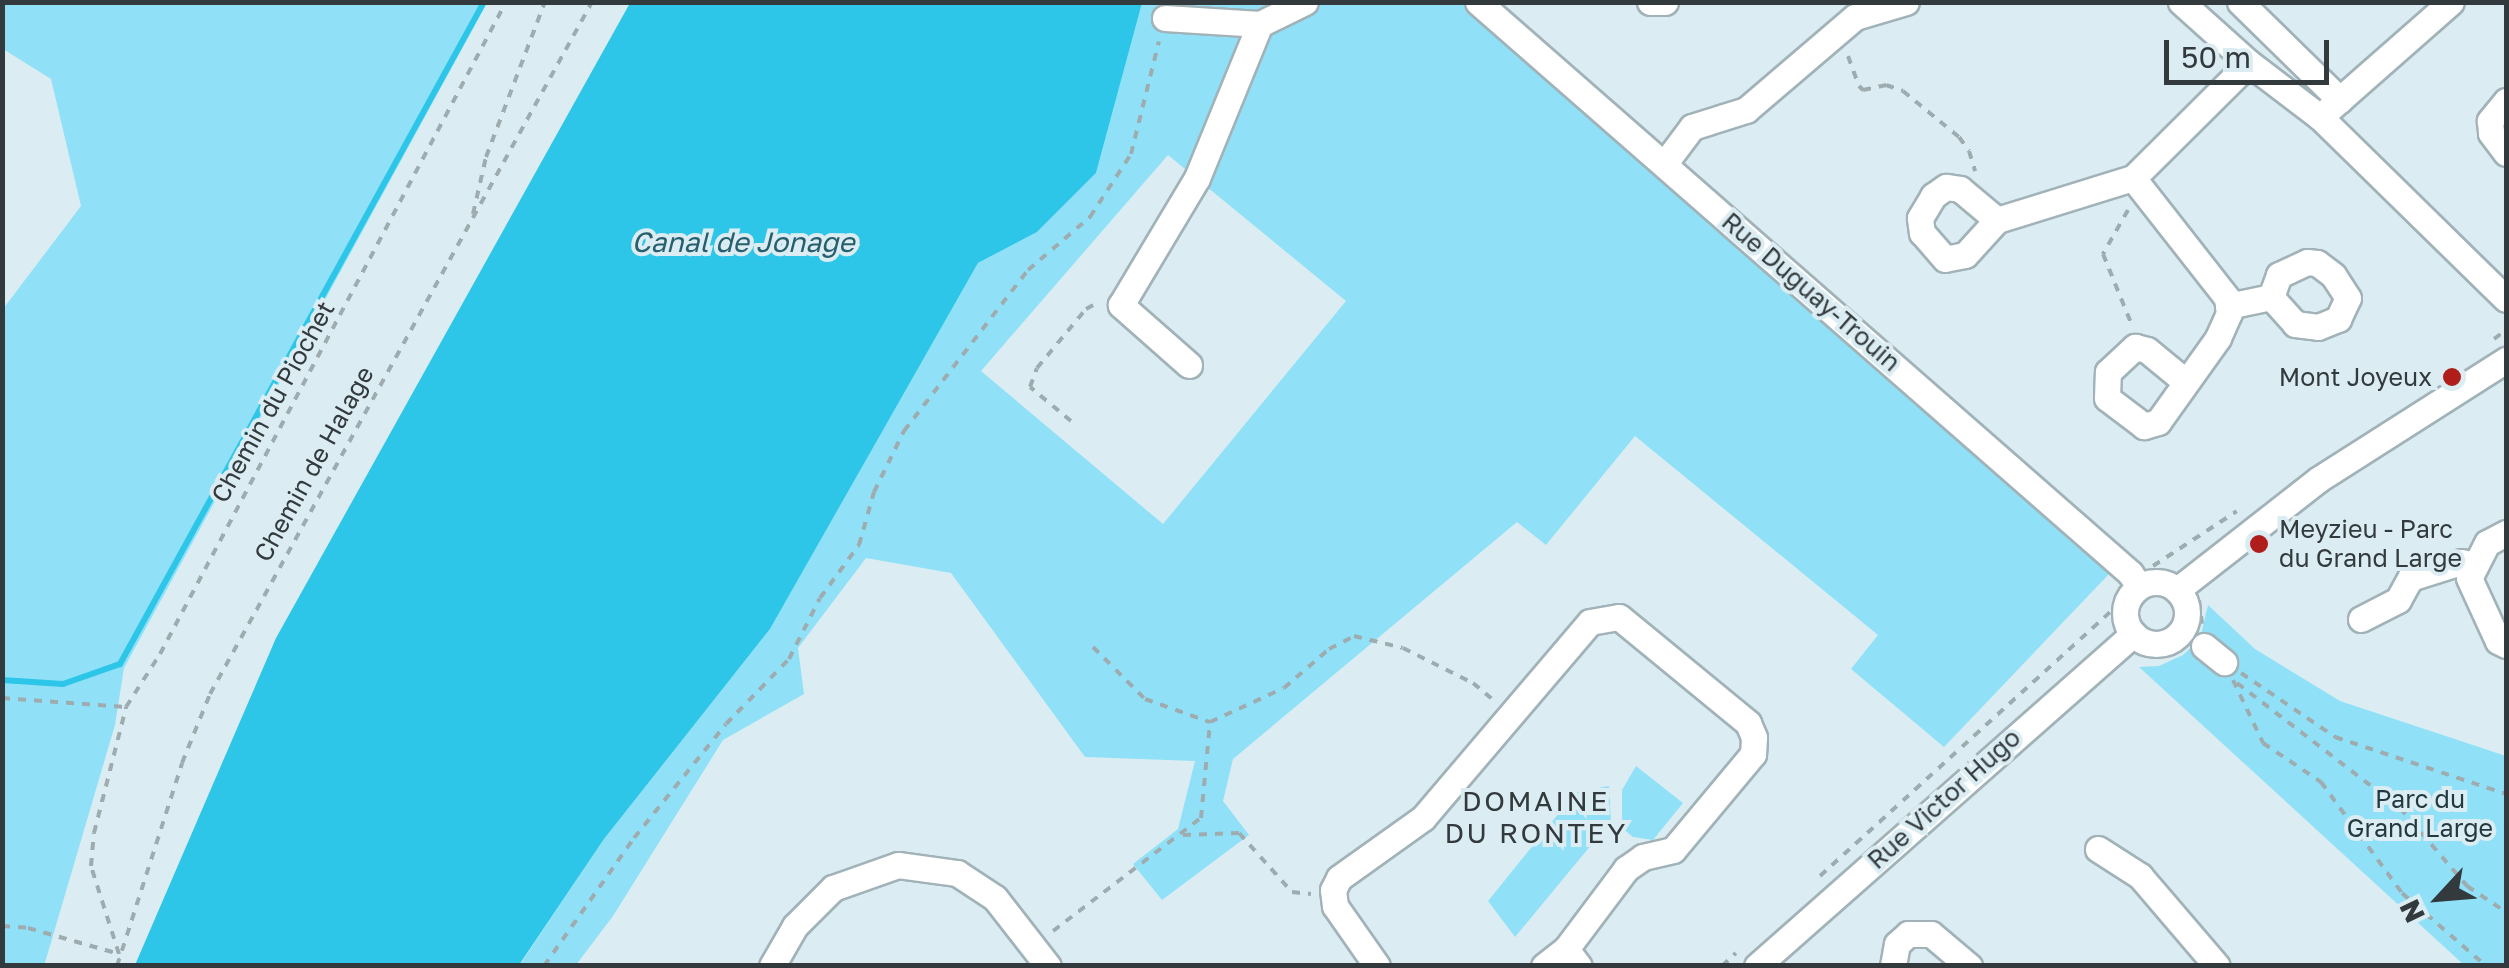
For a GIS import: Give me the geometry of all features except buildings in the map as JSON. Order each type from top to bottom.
[{"type":"street","points":[[1165,18],[1260,24],[1305,2]]},
{"type":"street","name":"Rue Duguay-Trouin","points":[[1478,2],[2135,580]]},
{"type":"street","points":[[1650,2],[1665,2]]},
{"type":"street","points":[[1665,163],[1692,127],[1746,110],[1868,7],[1906,2]]},
{"type":"street","points":[[2181,2],[2248,63],[2330,109]]},
{"type":"street","points":[[2240,2],[2330,109],[2506,299]]},
{"type":"street","points":[[2330,109],[2451,2]]},
{"type":"street","points":[[1189,365],[1120,304],[1197,178],[1260,24]]},
{"type":"street","points":[[1996,220],[1960,189],[1946,187],[1920,218],[1922,233],[1946,259],[1964,255],[1996,220],[2128,180],[2248,63]]},
{"type":"street","points":[[2506,102],[2490,121],[2491,133],[2506,153]]},
{"type":"street","points":[[2128,180],[2227,298],[2228,306],[2218,338],[2158,422],[2144,426],[2107,398],[2104,388],[2108,372],[2135,348],[2147,350],[2186,382]]},
{"type":"street","points":[[2228,306],[2271,297]]},
{"type":"street","points":[[2178,590],[2319,480],[2506,360]]},
{"type":"street","points":[[2506,533],[2486,543],[2469,578],[2498,642],[2506,645]]},
{"type":"street","points":[[2361,619],[2398,600],[2410,578],[2460,562],[2476,565]]},
{"type":"street","points":[[2135,580],[2159,582],[2178,590],[2187,618],[2178,636],[2150,644],[2133,634],[2124,614],[2135,580]]},
{"type":"street","points":[[1377,966],[1335,906],[1339,878],[1424,818],[1590,622],[1619,617],[1748,723],[1754,737],[1753,754],[1673,850],[1644,857],[1626,869],[1572,957],[1544,966]]},
{"type":"street","name":"Rue Victor Hugo","points":[[1747,959],[2133,634]]},
{"type":"street","points":[[2098,849],[2140,876],[2217,966]]},
{"type":"street","points":[[772,966],[795,926],[833,888],[898,865],[957,873],[995,898],[1041,956]]},
{"type":"street","points":[[1893,966],[1897,944],[1908,934],[1931,934],[1969,966]]},
{"type":"path","name":"Chemin du Piochet","points":[[120,954],[91,866],[94,833],[126,707],[160,654],[506,2]]},
{"type":"path","points":[[472,218],[486,156],[545,2]]},
{"type":"path","name":"Chemin de Halage","points":[[117,966],[176,781],[210,694],[592,2]]},
{"type":"path","points":[[544,966],[657,810],[726,724],[789,658],[820,598],[859,545],[874,492],[904,430],[1028,270],[1090,216],[1131,154],[1165,18]]},
{"type":"path","points":[[1833,34],[1848,55],[1859,86],[1864,90],[1886,85],[1903,91],[1970,150],[1976,180],[1973,200]]},
{"type":"path","points":[[2128,180],[2128,212],[2103,254],[2132,324],[2135,348]]},
{"type":"path","points":[[1071,422],[1030,387],[1038,368],[1086,310],[1102,300],[1120,304]]},
{"type":"path","points":[[1810,886],[2116,606],[2135,580],[2160,564]]},
{"type":"path","points":[[1093,647],[1145,699],[1210,722],[1284,688],[1329,649],[1354,636],[1404,648],[1473,684],[1512,714]]},
{"type":"path","points":[[2214,654],[2335,737],[2506,794]]},
{"type":"path","points":[[2486,966],[2402,893],[2321,782],[2264,744],[2232,679],[2400,808],[2467,886],[2506,912]]},
{"type":"path","points":[[2,698],[126,707]]},
{"type":"path","points":[[1041,956],[1201,818],[1210,722]]},
{"type":"path","points":[[1183,835],[1239,833],[1292,892],[1334,895]]},
{"type":"path","points":[[2,926],[28,928],[120,954]]},
{"type":"path","points":[[1722,966],[1747,959]]},
{"type":"green space","points":[[3,2],[487,3],[124,668],[115,725],[44,966],[3,965],[3,309],[81,206],[51,79],[3,49]]},
{"type":"green space","points":[[1142,3],[1463,3],[2109,574],[1944,747],[1851,669],[1878,635],[1635,436],[1546,545],[1517,522],[1233,759],[1223,801],[1249,835],[1162,900],[1133,864],[1178,829],[1195,761],[1085,757],[951,573],[866,558],[798,648],[804,694],[723,740],[613,916],[576,965],[519,966],[604,839],[770,629],[978,263],[1037,232],[1096,173]],"holes":[[[1168,155],[1346,301],[1163,524],[981,371]]]},
{"type":"green space","name":"Parc du Grand Large","points":[[2208,605],[2255,649],[2340,701],[2506,756],[2506,965],[2464,965],[2139,667],[2159,666],[2183,655],[2200,639]]},
{"type":"green space","points":[[1636,766],[1683,803],[1653,840],[1633,837],[1622,828],[1622,790]]},
{"type":"green space","points":[[1609,786],[1611,821],[1515,937],[1488,901],[1576,792]]},
{"type":"water","name":"Canal de Jonage","points":[[630,3],[1142,3],[1096,173],[1037,232],[978,263],[770,629],[604,839],[519,965],[135,965],[276,638]]},
{"type":"waterway","points":[[2,680],[63,684],[120,664],[484,2]]},
{"type":"place","name":"Mont Joyeux","points":[[2452,377]]},
{"type":"place","name":"Meyzieu - Parc du Grand Large","points":[[2259,544]]},
{"type":"district","name":"DOMAINE DU RONTEY","points":[[1536,817]]}]
